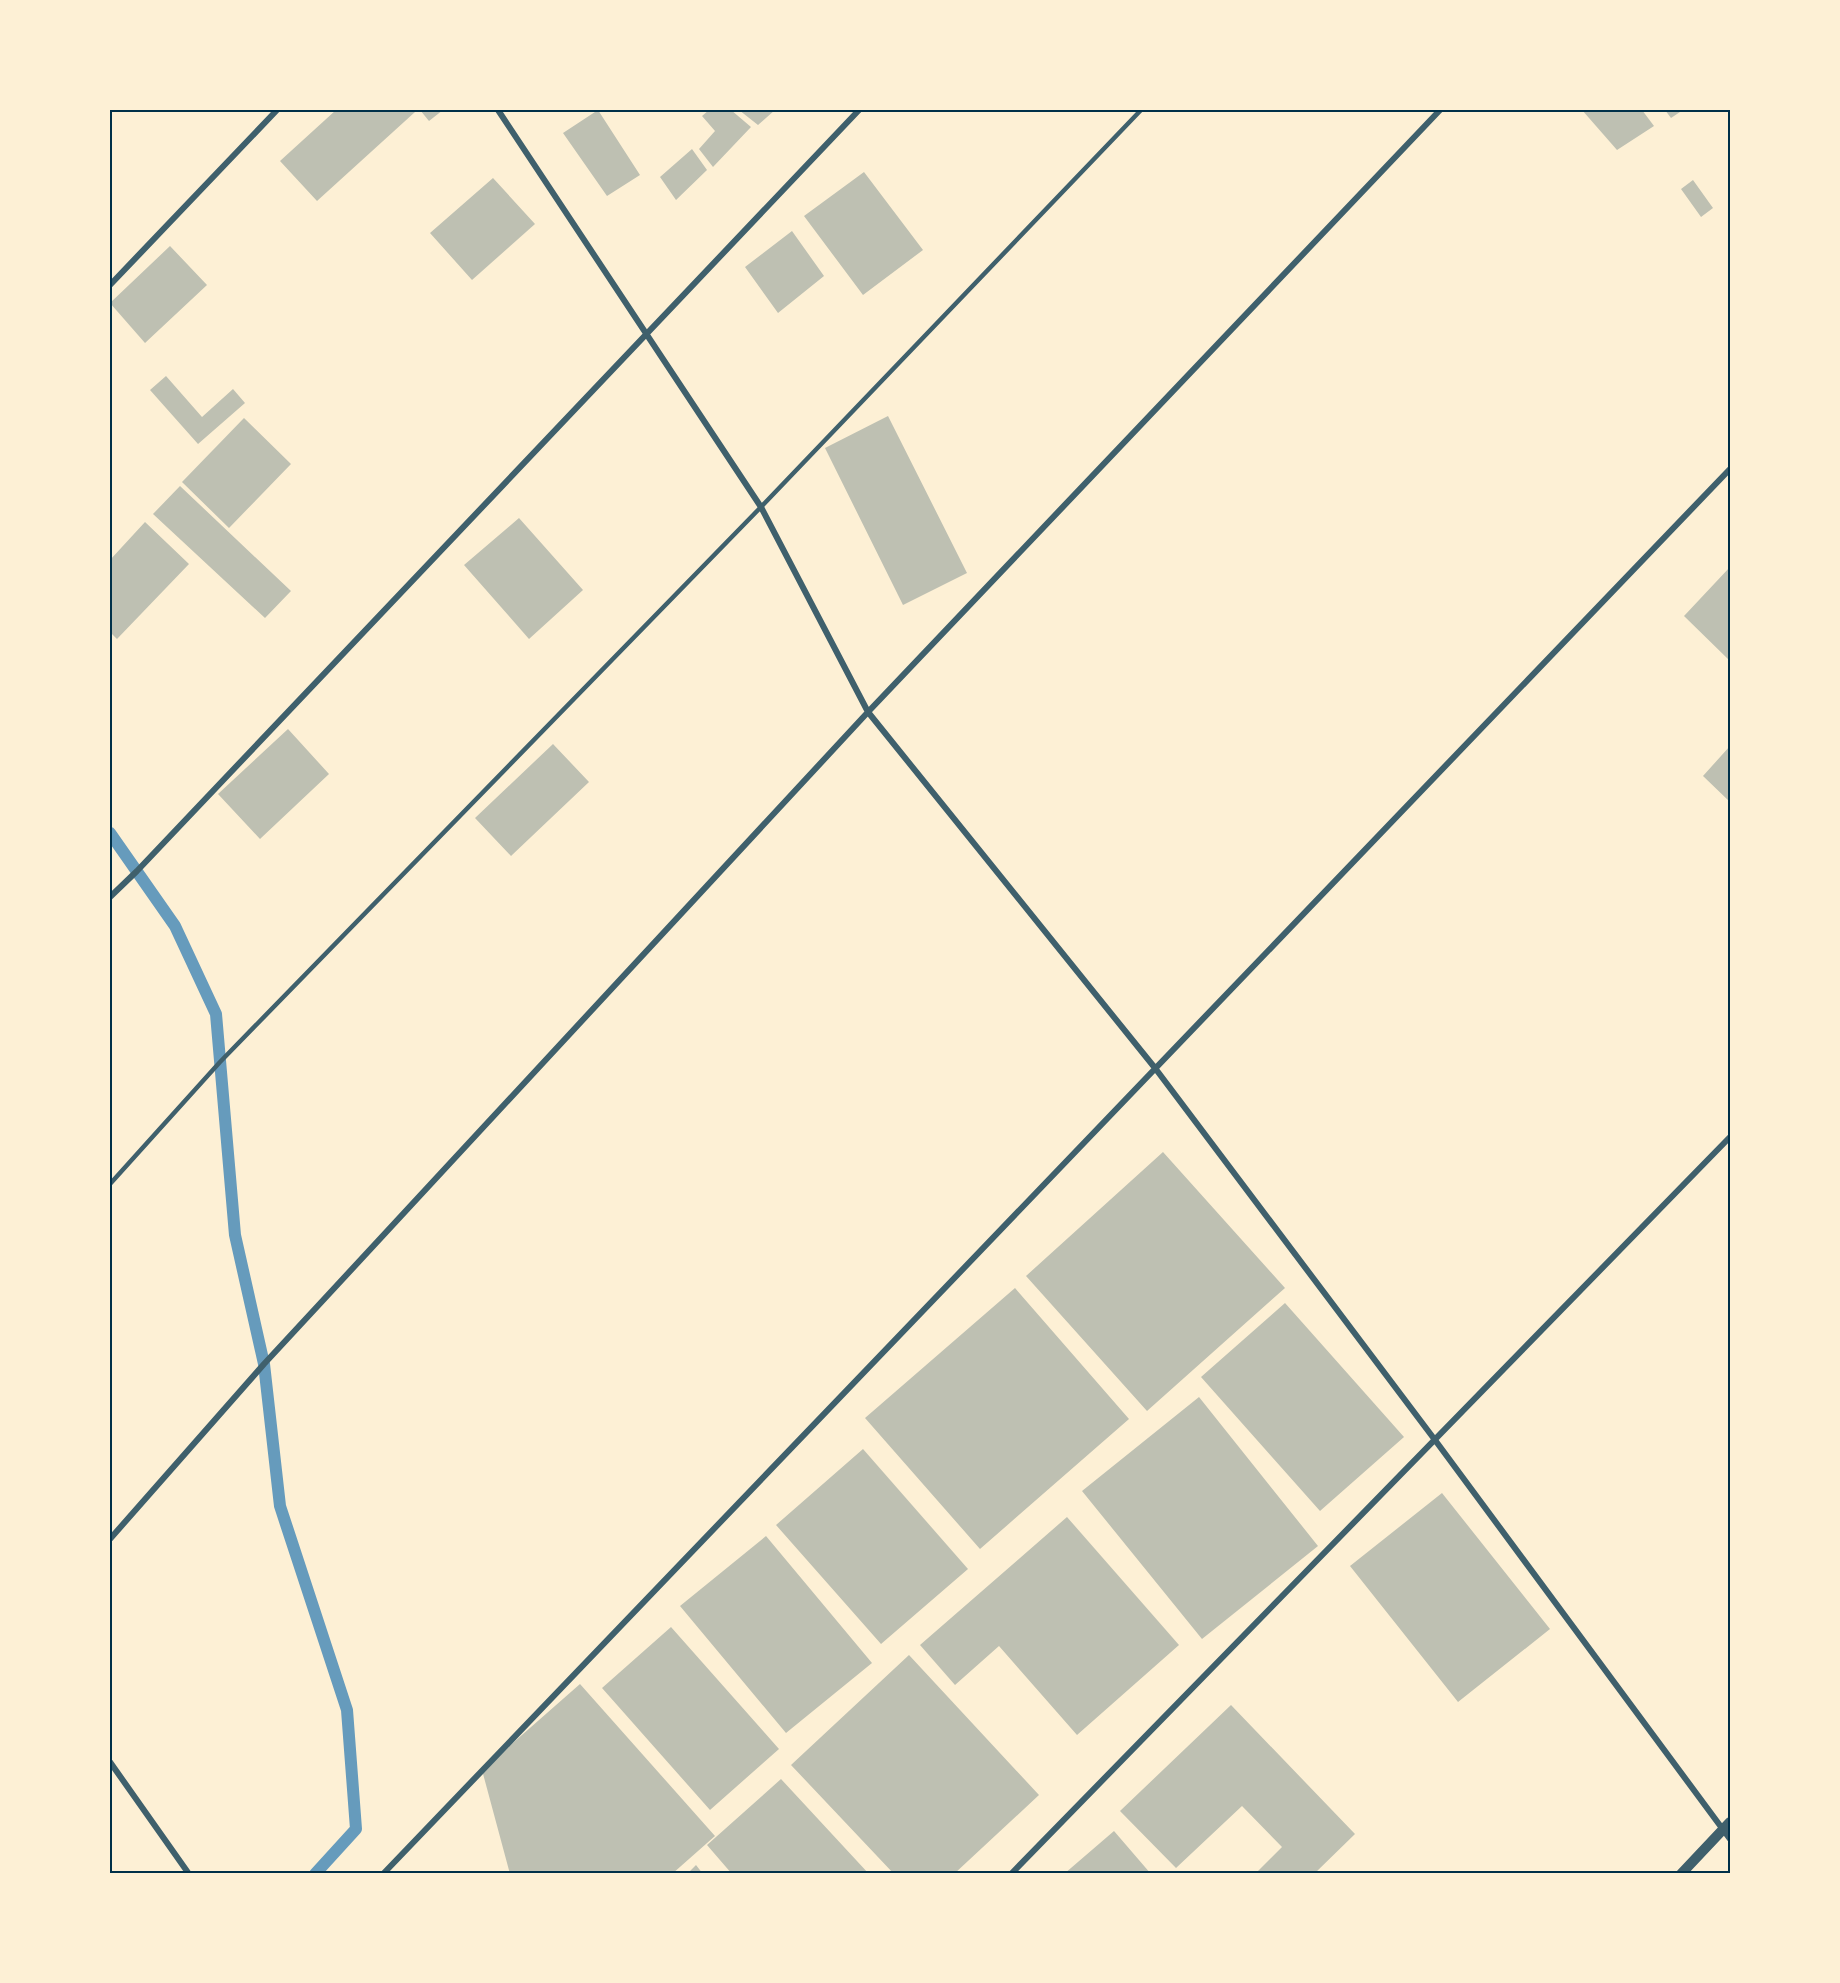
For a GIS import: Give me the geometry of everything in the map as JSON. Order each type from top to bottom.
[{"type":"street","points":[[110,285],[276,110]]},
{"type":"street","points":[[498,110],[761,507],[868,712],[1155,1068],[1435,1440],[1727,1835]]},
{"type":"street","points":[[110,897],[859,110]]},
{"type":"street","points":[[110,1539],[264,1364],[868,712],[1440,110]]},
{"type":"street","points":[[383,1874],[1731,469]]},
{"type":"street","points":[[1011,1874],[1731,1137]]},
{"type":"street","points":[[110,1762],[189,1874]]},
{"type":"street","points":[[1681,1874],[1727,1835],[1731,1822]]},
{"type":"lane","points":[[110,1184],[220,1062],[761,507],[1141,110]]},
{"type":"building","points":[[336,110],[413,110],[415,112],[317,201],[280,161]]},
{"type":"building","points":[[420,110],[443,110],[429,121]]},
{"type":"building","points":[[598,110],[640,175],[607,196],[563,133]]},
{"type":"building","points":[[709,110],[731,110],[751,127],[713,167],[699,149],[715,131],[702,116]]},
{"type":"building","points":[[739,110],[775,110],[758,125]]},
{"type":"building","points":[[1582,110],[1642,110],[1654,126],[1617,150]]},
{"type":"building","points":[[1665,110],[1683,110],[1671,118]]},
{"type":"building","points":[[692,149],[707,170],[676,200],[660,177]]},
{"type":"building","points":[[864,172],[923,250],[863,295],[804,216]]},
{"type":"building","points":[[493,178],[535,224],[472,280],[430,233]]},
{"type":"building","points":[[1693,180],[1713,208],[1701,217],[1681,189]]},
{"type":"building","points":[[792,231],[824,276],[778,313],[745,267]]},
{"type":"building","points":[[170,246],[207,285],[145,343],[110,303]]},
{"type":"building","points":[[166,376],[202,417],[233,389],[245,403],[198,444],[150,390]]},
{"type":"building","points":[[888,416],[967,573],[903,605],[825,448]]},
{"type":"building","points":[[244,418],[291,464],[229,528],[182,482]]},
{"type":"building","points":[[180,486],[291,591],[265,618],[153,514]]},
{"type":"building","points":[[519,518],[583,590],[529,639],[464,565]]},
{"type":"building","points":[[145,522],[189,564],[117,639],[110,632],[110,560]]},
{"type":"building","points":[[1730,567],[1730,661],[1684,616]]},
{"type":"building","points":[[288,729],[329,774],[260,839],[218,794]]},
{"type":"building","points":[[553,744],[589,782],[511,856],[475,818]]},
{"type":"building","points":[[1730,746],[1730,802],[1703,776]]},
{"type":"building","points":[[1163,1152],[1285,1288],[1147,1411],[1026,1276]]},
{"type":"building","points":[[1015,1288],[1129,1419],[980,1549],[865,1418]]},
{"type":"building","points":[[1285,1303],[1404,1437],[1320,1511],[1201,1377]]},
{"type":"building","points":[[1199,1397],[1318,1546],[1202,1639],[1082,1491]]},
{"type":"building","points":[[863,1449],[968,1569],[881,1644],[776,1525]]},
{"type":"building","points":[[1442,1493],[1550,1629],[1458,1702],[1350,1566]]},
{"type":"building","points":[[1067,1517],[1179,1645],[1077,1735],[999,1646],[955,1685],[920,1645]]},
{"type":"building","points":[[766,1536],[872,1663],[786,1733],[680,1606]]},
{"type":"building","points":[[671,1627],[779,1749],[710,1810],[602,1688]]},
{"type":"building","points":[[909,1655],[1039,1795],[954,1874],[894,1874],[791,1765]]},
{"type":"building","points":[[580,1684],[715,1836],[672,1874],[510,1874],[482,1770]]},
{"type":"building","points":[[1231,1705],[1355,1834],[1314,1874],[1255,1874],[1282,1847],[1242,1806],[1176,1868],[1120,1811]]},
{"type":"building","points":[[781,1779],[869,1874],[732,1874],[707,1845]]},
{"type":"building","points":[[1114,1831],[1151,1874],[1064,1874]]},
{"type":"building","points":[[696,1865],[703,1874],[687,1874]]},
{"type":"waterway","points":[[110,833],[175,926],[216,1014],[235,1235],[264,1364],[280,1506],[347,1710],[356,1829],[315,1874]]}]
